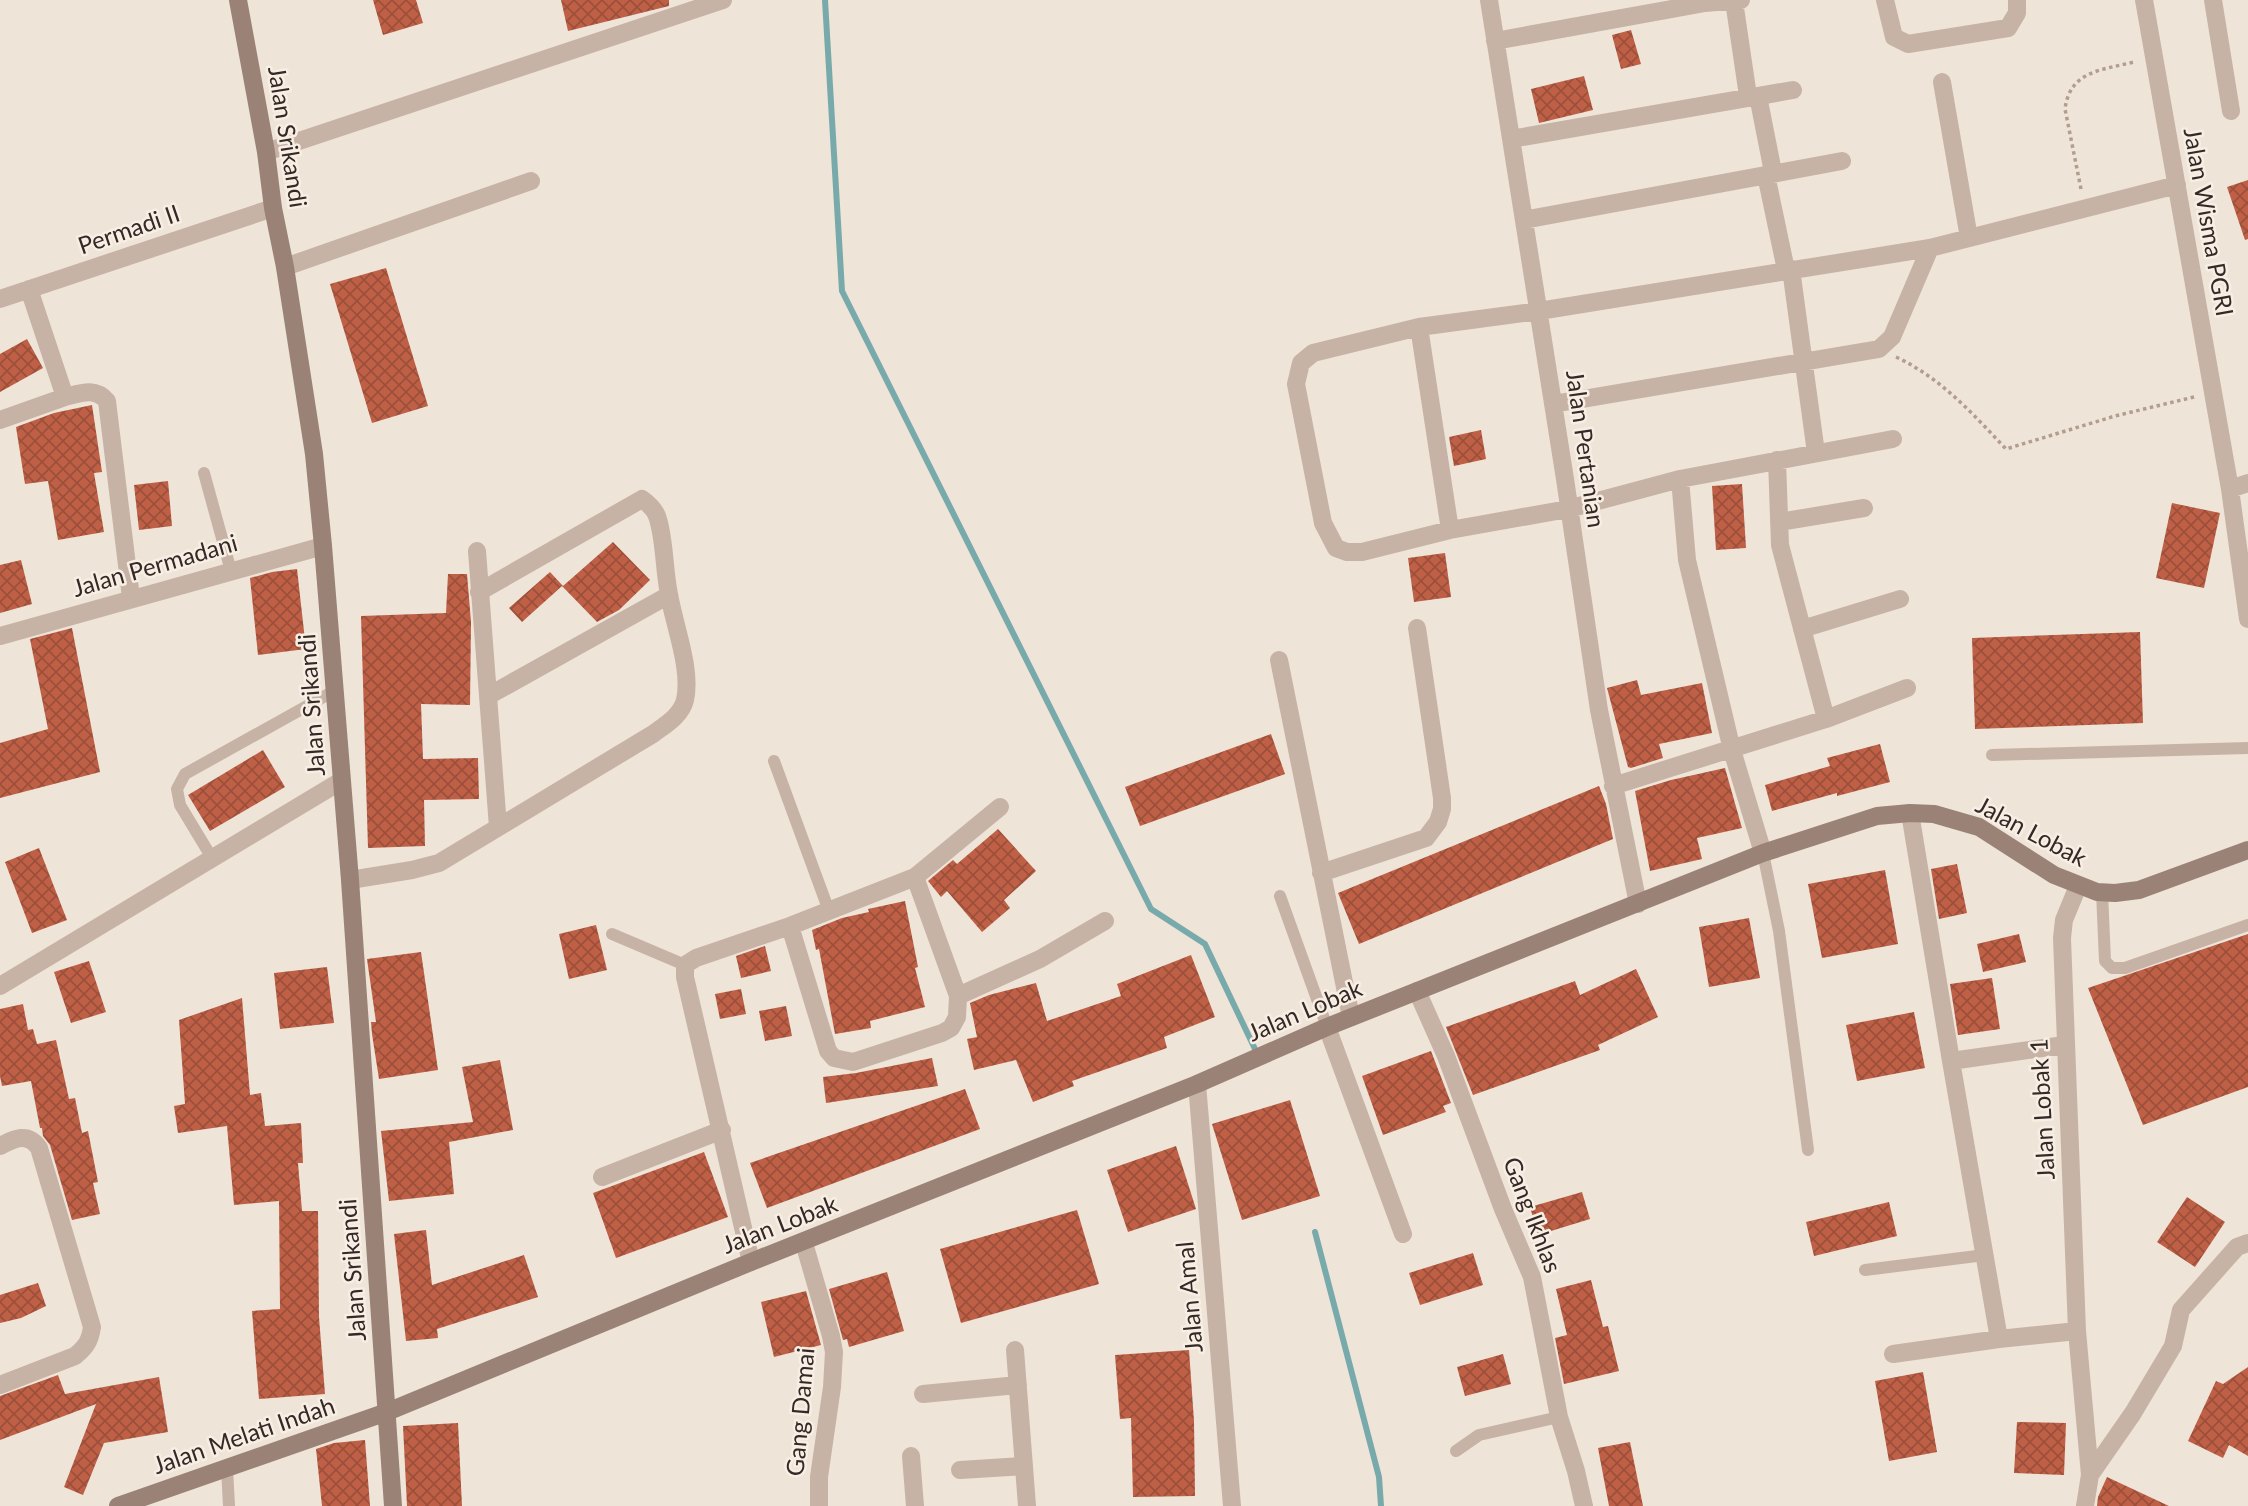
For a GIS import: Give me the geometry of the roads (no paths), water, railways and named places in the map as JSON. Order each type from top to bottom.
[{"type":"main road","name":"Jalan Srikandi","points":[[238,0],[285,267],[314,454],[330,615],[350,880],[393,1506]]},
{"type":"main road","name":"Jalan Lobak","points":[[387,1412],[751,1262],[1197,1084],[1351,1017],[1763,853],[1877,816],[1934,814],[1979,827],[2054,875],[2078,886],[2102,892],[2139,890],[2248,850]]},
{"type":"main road","name":"Jalan Melati Indah","points":[[118,1506],[387,1412]]},
{"type":"street","points":[[265,152],[723,0]]},
{"type":"street","name":"Jalan Pertanian","points":[[1489,0],[1613,786],[1637,904]]},
{"type":"street","points":[[1885,0],[1894,37],[1908,44],[2007,28],[2017,13],[2017,0]]},
{"type":"street","name":"Jalan Wisma PGRI","points":[[2144,0],[2214,392],[2248,619]]},
{"type":"street","points":[[2213,0],[2231,111]]},
{"type":"street","points":[[1495,41],[1705,2],[1737,1],[1805,362],[1816,453]]},
{"type":"street","points":[[1942,82],[1969,238]]},
{"type":"street","points":[[1511,139],[1793,90]]},
{"type":"street","points":[[1524,220],[1842,161]]},
{"type":"street","points":[[285,267],[531,181]]},
{"type":"street","points":[[1893,439],[1680,479],[1569,509],[1450,530],[1362,552],[1347,552],[1336,548],[1323,523],[1296,384],[1301,363],[1313,353],[1419,327],[1539,311],[1930,248],[2177,185]]},
{"type":"street","name":"Permadi II","points":[[0,299],[273,208]]},
{"type":"street","points":[[1553,404],[1879,349],[1892,337],[1930,248]]},
{"type":"street","points":[[29,289],[65,397]]},
{"type":"street","points":[[1419,327],[1450,530]]},
{"type":"street","points":[[0,419],[65,397],[92,391],[102,394],[107,401],[131,598]]},
{"type":"street","points":[[1777,460],[1780,545],[1826,719]]},
{"type":"street","points":[[1680,479],[1687,560],[1732,750],[1763,853]]},
{"type":"street","points":[[2230,489],[2248,483]]},
{"type":"street","points":[[350,880],[439,863],[653,734],[679,713],[685,702],[687,687],[669,595],[658,518],[650,505],[642,499],[480,592]]},
{"type":"street","points":[[1779,522],[1864,508]]},
{"type":"street","name":"Jalan Permadani","points":[[0,636],[323,546]]},
{"type":"street","points":[[477,551],[498,827]]},
{"type":"street","points":[[488,696],[669,595]]},
{"type":"street","points":[[1802,629],[1900,599]]},
{"type":"street","points":[[1321,873],[1426,838],[1438,822],[1442,798],[1417,628]]},
{"type":"street","points":[[1279,660],[1351,1017]]},
{"type":"street","points":[[1613,786],[1826,719],[1907,688]]},
{"type":"street","points":[[0,986],[341,781]]},
{"type":"street","points":[[751,1262],[685,977],[685,965],[696,958],[790,926],[915,877],[1000,807]]},
{"type":"street","points":[[1910,813],[1999,1339]]},
{"type":"street","points":[[790,926],[828,1051],[834,1058],[842,1062],[853,1062],[942,1033],[951,1028],[957,1017],[958,996],[915,877]]},
{"type":"street","name":"Jalan Lobak 1","points":[[2078,886],[2064,920],[2062,938],[2064,1045],[2077,1331],[2091,1475]]},
{"type":"street","points":[[958,996],[1040,959],[1105,921]]},
{"type":"street","name":"Gang Ikhlas","points":[[1417,991],[1446,1056],[1503,1209],[1532,1277],[1559,1417],[1584,1506]]},
{"type":"street","points":[[1327,1027],[1403,1234]]},
{"type":"street","points":[[1951,1061],[2064,1045]]},
{"type":"street","name":"Jalan Amal","points":[[1197,1084],[1232,1506]]},
{"type":"street","points":[[602,1177],[722,1130]]},
{"type":"street","points":[[0,1146],[20,1137],[33,1140],[39,1148],[92,1327],[85,1348],[75,1356],[2,1377]]},
{"type":"street","name":"Gang Damai","points":[[804,1243],[834,1353],[819,1477],[819,1506]]},
{"type":"street","points":[[2085,1506],[2091,1475],[2133,1413],[2173,1346],[2181,1310],[2237,1247],[2248,1243]]},
{"type":"street","points":[[1893,1354],[2077,1331]]},
{"type":"street","points":[[1015,1350],[1027,1506]]},
{"type":"street","points":[[923,1394],[1017,1385]]},
{"type":"street","points":[[911,1456],[915,1506]]},
{"type":"street","points":[[960,1470],[1024,1466]]},
{"type":"lane","points":[[204,472],[230,571]]},
{"type":"lane","points":[[212,858],[180,805],[177,789],[185,775],[334,691]]},
{"type":"lane","points":[[1992,755],[2248,748]]},
{"type":"lane","points":[[774,761],[829,911]]},
{"type":"lane","points":[[1763,853],[1779,931],[1808,1150]]},
{"type":"lane","points":[[2102,892],[2105,961],[2112,968],[2125,968],[2248,925]]},
{"type":"lane","points":[[1280,896],[1327,1027]]},
{"type":"lane","points":[[612,934],[685,965]]},
{"type":"lane","points":[[1865,1270],[1985,1255]]},
{"type":"lane","points":[[1456,1451],[1479,1435],[1559,1417]]},
{"type":"lane","points":[[227,1468],[229,1506]]},
{"type":"waterway","points":[[825,0],[842,291],[1151,909],[1205,944],[1255,1049]]},
{"type":"waterway","points":[[1315,1232],[1379,1477],[1381,1506]]}]
